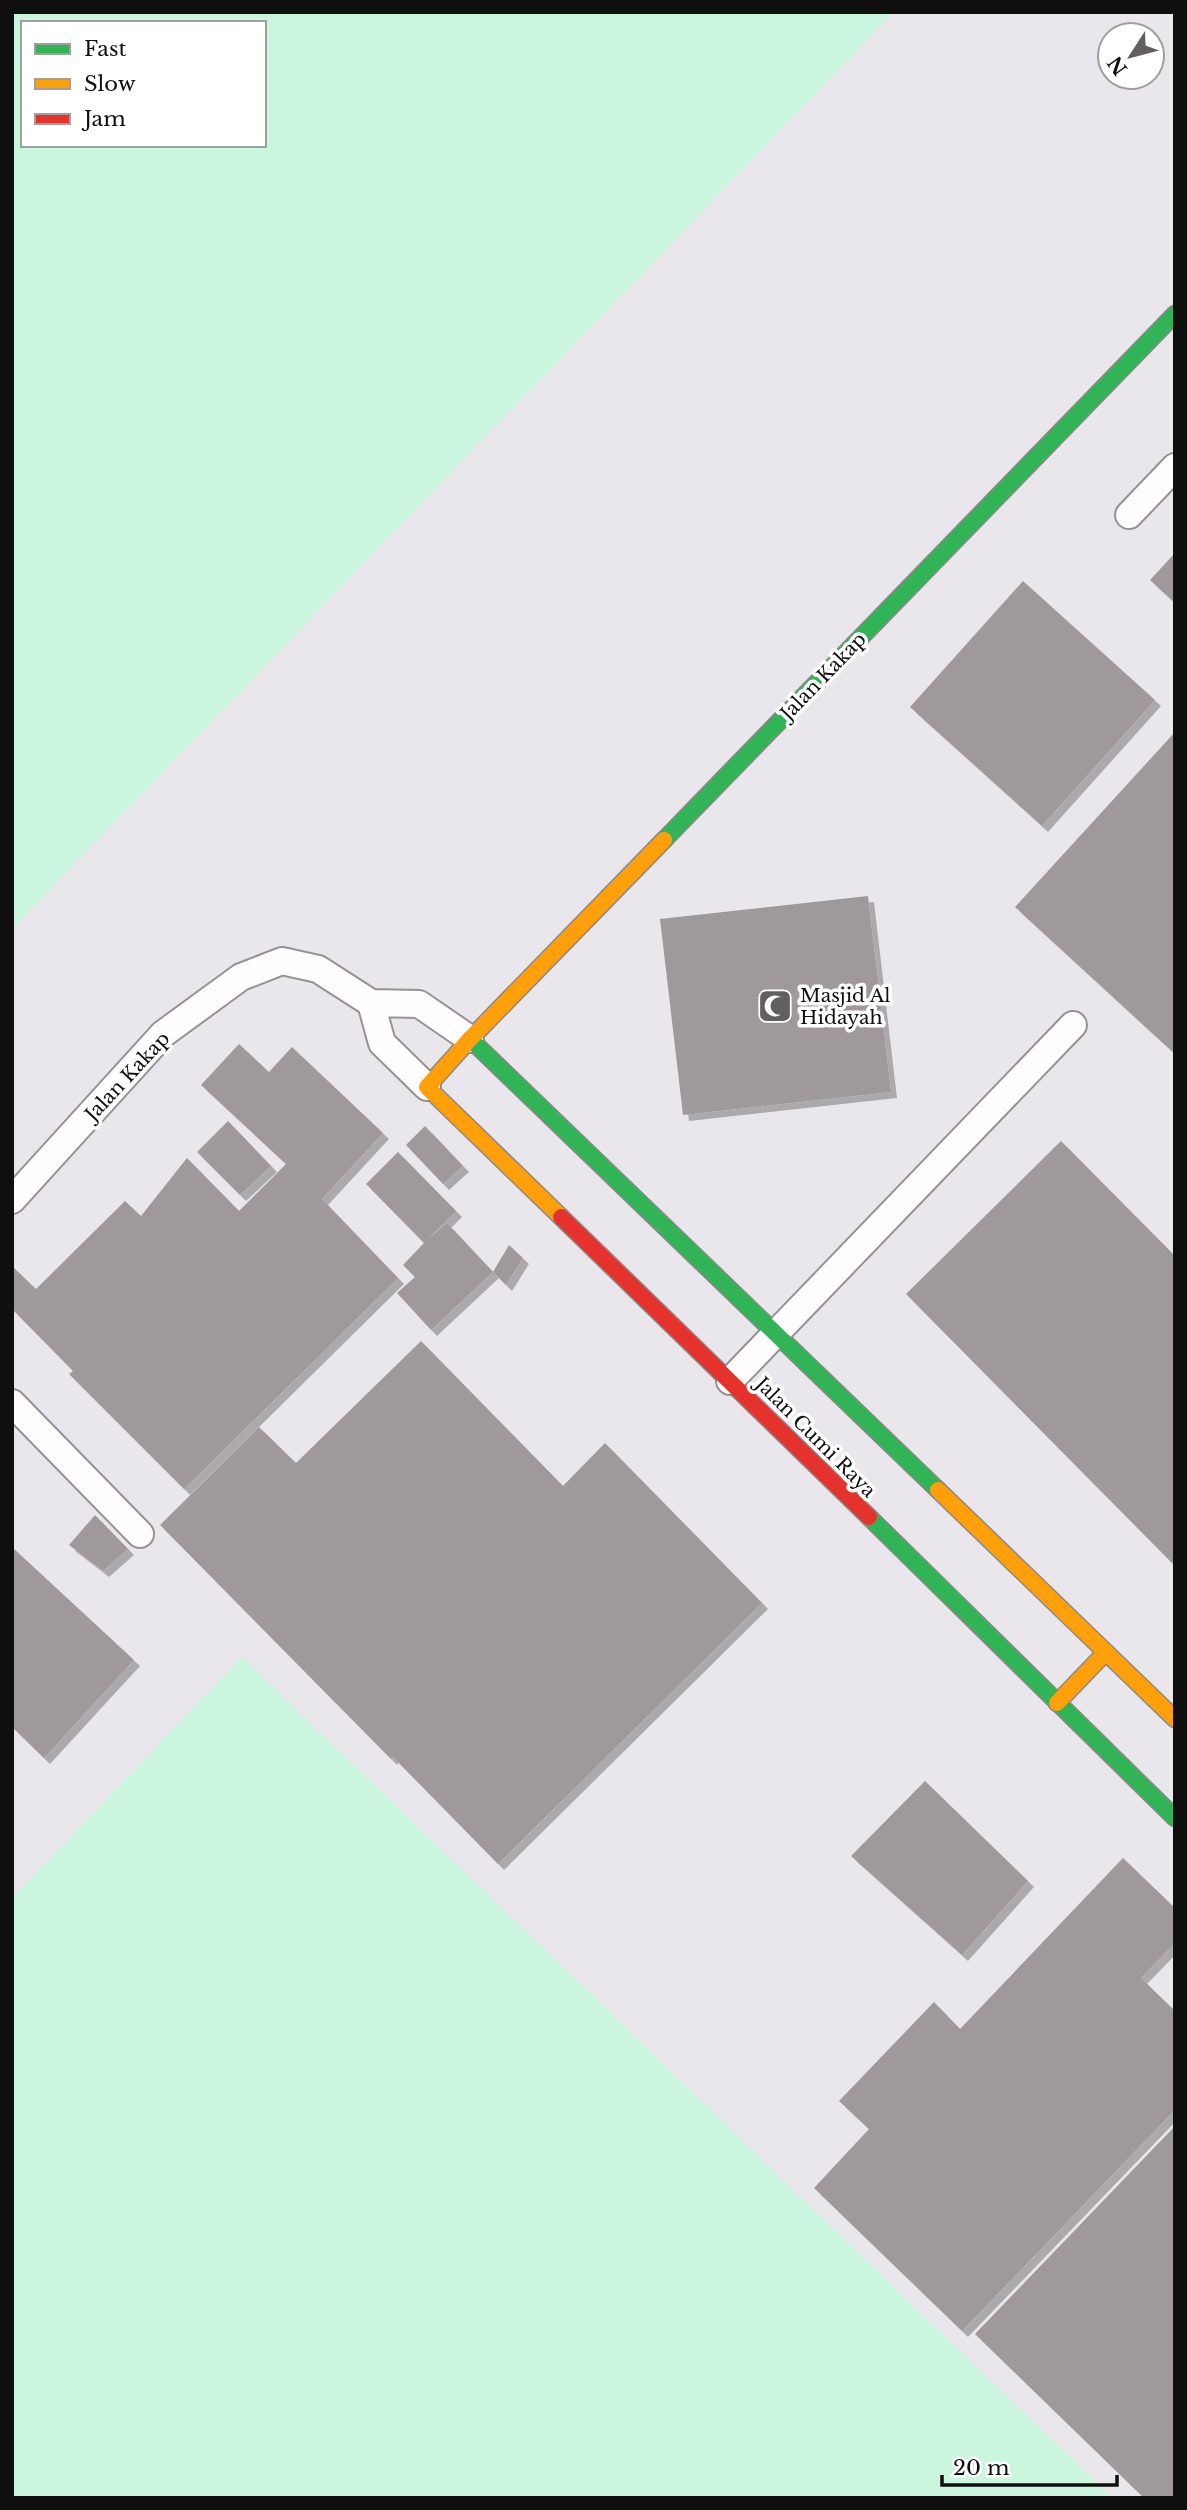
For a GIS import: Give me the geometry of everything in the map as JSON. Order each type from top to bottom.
[{"type":"street","name":"Jalan Kakap","points":[[427,1087],[470,1039],[1175,314]]},
{"type":"street","points":[[470,1039],[1175,1719]]},
{"type":"street","name":"Jalan Cumi Raya","points":[[427,1087],[1175,1818]]},
{"type":"street","points":[[1057,1703],[1106,1652]]},
{"type":"lane","points":[[1129,514],[1175,467]]},
{"type":"lane","name":"Jalan Kakap","points":[[12,1200],[163,1034],[241,976],[282,961],[318,969],[371,1003]]},
{"type":"lane","points":[[427,1087],[382,1043],[371,1003],[419,1004],[470,1039]]},
{"type":"lane","points":[[730,1381],[1073,1025]]},
{"type":"lane","points":[[12,1403],[141,1534]]},
{"type":"shaded area","points":[[12,12],[894,12],[12,929]]},
{"type":"shaded area","points":[[894,12],[1175,12],[1175,2498],[1112,2498],[242,1658],[12,1898],[12,929]]},
{"type":"shaded area","points":[[242,1657],[1112,2498],[12,2498],[12,1898]]},
{"type":"building","points":[[1175,553],[1175,603],[1150,580]]},
{"type":"building","points":[[1023,581],[1155,700],[1042,826],[910,707]]},
{"type":"building","points":[[1175,732],[1175,1054],[1015,907]]},
{"type":"building","name":"Masjid Al Hidayah","points":[[868,896],[891,1092],[683,1115],[660,919]]},
{"type":"building","points":[[239,1044],[269,1072],[292,1047],[383,1133],[322,1199],[398,1278],[184,1489],[69,1374],[73,1371],[12,1309],[12,1266],[36,1289],[125,1201],[141,1216],[187,1158],[239,1211],[286,1164],[201,1085]]},
{"type":"building","points":[[228,1121],[271,1166],[240,1195],[197,1152]]},
{"type":"building","points":[[425,1126],[463,1166],[443,1184],[406,1145]]},
{"type":"building","points":[[1061,1141],[1175,1256],[1175,1566],[906,1294]]},
{"type":"building","points":[[398,1152],[456,1211],[427,1240],[447,1223],[493,1272],[431,1330],[397,1293],[415,1277],[403,1265],[424,1243],[366,1184]]},
{"type":"building","points":[[509,1245],[523,1258],[506,1285],[493,1272]]},
{"type":"building","points":[[421,1341],[563,1486],[605,1443],[762,1603],[498,1864],[160,1525],[259,1427],[296,1463]]},
{"type":"building","points":[[95,1515],[128,1549],[103,1571],[69,1545]]},
{"type":"building","points":[[12,1547],[134,1660],[44,1758],[12,1727]]},
{"type":"building","points":[[925,1781],[1028,1881],[962,1955],[851,1856]]},
{"type":"building","points":[[1123,1858],[1175,1908],[1175,1943],[1141,1978],[1175,2011],[1175,2110],[962,2331],[814,2188],[869,2129],[839,2101],[934,2002],[960,2029]]},
{"type":"building","points":[[1175,2126],[1175,2498],[1144,2498],[975,2334]]},
{"type":"traffic: fast","points":[[664,840],[1175,314]]},
{"type":"traffic: fast","points":[[470,1039],[938,1490]]},
{"type":"traffic: fast","points":[[869,1517],[1175,1818]]},
{"type":"traffic: slow","points":[[561,1217],[427,1087],[470,1039],[664,840]]},
{"type":"traffic: slow","points":[[938,1490],[1175,1719]]},
{"type":"traffic: slow","points":[[1057,1703],[1106,1652]]},
{"type":"traffic: jam","points":[[561,1217],[869,1517]]},
{"type":"place","name":"Masjid Al Hidayah","points":[[775,1006]]}]
